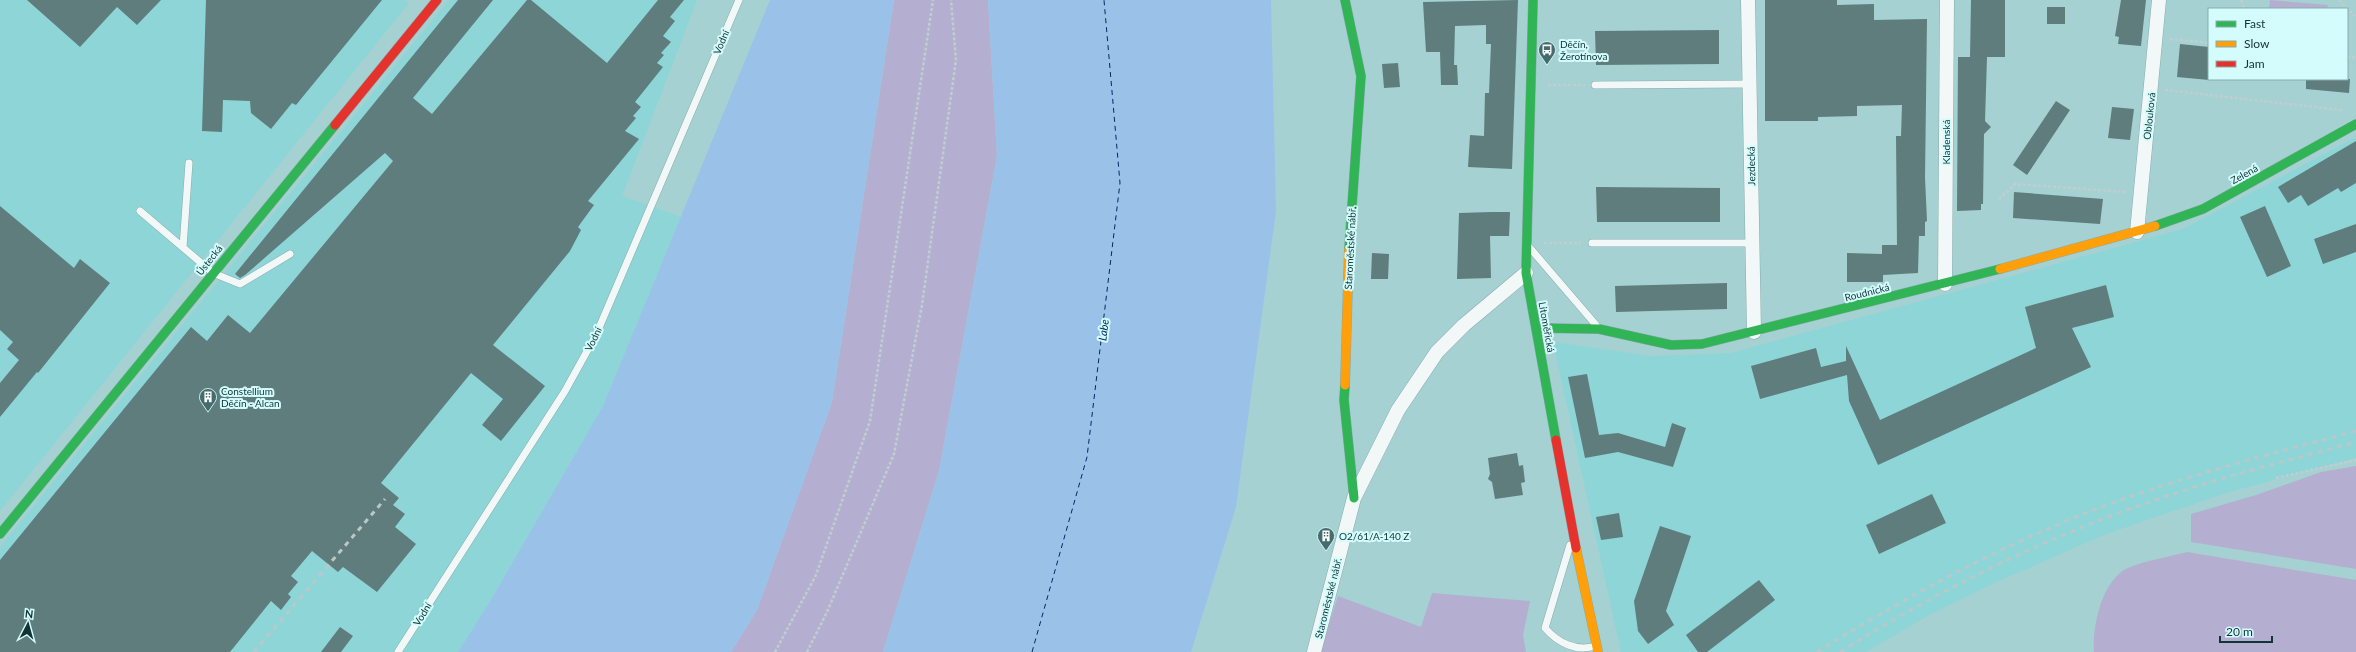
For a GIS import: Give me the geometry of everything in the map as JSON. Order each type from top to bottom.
[{"type":"street","name":"Ústecká","points":[[0,534],[436,0]]},
{"type":"street","name":"Staroměstské nábř.","points":[[1346,0],[1361,76],[1350,227],[1344,400],[1354,498]]},
{"type":"street","name":"Litoměřická","points":[[1533,0],[1526,273],[1573,533],[1598,649]]},
{"type":"street","name":"Jezdecká","points":[[1748,0],[1754,332]]},
{"type":"street","name":"Kladenská","points":[[1945,284],[1947,0]]},
{"type":"street","name":"Oblouková","points":[[2137,232],[2160,0]]},
{"type":"street","name":"Zelená","points":[[2137,232],[2203,209],[2356,124]]},
{"type":"street","name":"Roudnická","points":[[1536,328],[1599,329],[1671,345],[1702,344],[1945,284],[2137,232]]},
{"type":"street","name":"Staroměstské nábř.","points":[[1314,652],[1354,498],[1398,410],[1437,352],[1464,325],[1526,273]]},
{"type":"lane","name":"Vodní","points":[[398,652],[565,391],[592,341],[739,0]]},
{"type":"lane","points":[[1595,85],[1750,84]]},
{"type":"lane","points":[[183,247],[189,163]]},
{"type":"lane","points":[[140,211],[213,273],[240,284],[290,254]]},
{"type":"lane","points":[[1526,243],[1599,329]]},
{"type":"lane","points":[[1592,243],[1753,243]]},
{"type":"lane","points":[[1573,533],[1545,628],[1557,641],[1584,650],[1598,649]]},
{"type":"path","points":[[775,652],[816,575],[870,421],[933,0]]},
{"type":"path","points":[[807,652],[828,612],[894,454],[922,305],[956,60],[951,0]]},
{"type":"path","points":[[2339,0],[2347,8]]},
{"type":"path","points":[[2348,9],[2356,17]]},
{"type":"path","points":[[2156,37],[2208,43]]},
{"type":"path","points":[[1530,86],[1595,85]]},
{"type":"path","points":[[2152,89],[2346,110]]},
{"type":"path","points":[[1999,199],[2015,184],[2128,192]]},
{"type":"path","points":[[1526,243],[1592,243]]},
{"type":"path","points":[[2276,478],[2356,460]]},
{"type":"shaded area","points":[[0,0],[404,0],[409,3],[0,511]]},
{"type":"shaded area","points":[[449,0],[697,0],[622,196],[681,217],[603,406],[489,603],[458,652],[0,652],[0,547]]},
{"type":"shaded area","points":[[894,0],[988,0],[997,156],[939,471],[883,652],[731,652],[757,610],[832,402]]},
{"type":"shaded area","points":[[2270,0],[2328,5],[2327,8],[2269,8]]},
{"type":"shaded area","points":[[2356,137],[2356,458],[2229,492],[2106,534],[1990,585],[1929,615],[1866,652],[1621,652],[1553,342],[1651,356],[1731,353],[2183,229]]},
{"type":"shaded area","points":[[2356,466],[2356,569],[2191,542],[2191,514],[2256,495],[2321,472]]},
{"type":"shaded area","points":[[2187,552],[2356,580],[2356,652],[2094,652],[2097,617],[2100,605],[2111,582],[2128,568]]},
{"type":"shaded area","points":[[1432,593],[1530,601],[1523,635],[1526,652],[1320,652],[1338,596],[1421,627]]},
{"type":"water","points":[[770,0],[894,0],[832,402],[757,610],[731,652],[458,652],[489,603],[603,406]]},
{"type":"water","name":"Labe","points":[[988,0],[1271,0],[1276,211],[1236,507],[1191,652],[883,652],[939,471],[997,156]]},
{"type":"building","points":[[27,0],[161,0],[137,25],[117,7],[80,47]]},
{"type":"building","points":[[206,0],[382,0],[296,105],[292,103],[271,129],[251,113],[250,101],[223,100],[222,132],[202,131]]},
{"type":"building","points":[[458,0],[493,0],[413,98],[432,114],[527,0],[531,0],[607,63],[658,0],[684,0],[670,17],[675,21],[663,36],[671,42],[661,53],[664,55],[657,63],[663,67],[635,102],[641,107],[633,116],[636,118],[625,131],[639,139],[588,201],[594,205],[578,227],[581,230],[570,251],[493,345],[545,386],[501,441],[482,425],[503,399],[471,373],[381,483],[399,498],[393,505],[405,514],[395,527],[416,544],[377,592],[343,567],[338,572],[312,551],[291,576],[298,582],[288,594],[291,597],[281,610],[271,601],[230,652],[0,652],[0,560],[191,327],[207,341],[228,315],[250,333],[393,161],[385,153],[245,275],[240,278],[235,274]]},
{"type":"building","points":[[1518,0],[1512,169],[1468,167],[1470,135],[1484,136],[1485,93],[1489,93],[1491,44],[1486,44],[1486,25],[1455,26],[1454,65],[1457,65],[1458,85],[1441,85],[1440,52],[1426,52],[1423,2]]},
{"type":"building","points":[[1765,0],[1837,0],[1837,5],[1874,4],[1874,20],[1927,19],[1925,178],[1927,221],[1925,222],[1925,236],[1919,236],[1918,273],[1883,275],[1883,282],[1847,282],[1847,253],[1882,254],[1882,245],[1897,245],[1896,136],[1901,136],[1902,105],[1857,106],[1857,116],[1818,117],[1818,121],[1765,121]]},
{"type":"building","points":[[1971,0],[2005,0],[2005,57],[1987,57],[1985,121],[1991,127],[1984,134],[1983,204],[1981,204],[1981,210],[1957,211],[1958,57],[1970,57]]},
{"type":"building","points":[[2121,0],[2146,0],[2141,46],[2118,44],[2119,37],[2115,36]]},
{"type":"building","points":[[2047,7],[2065,7],[2065,24],[2047,24]]},
{"type":"building","points":[[1719,30],[1719,64],[1596,65],[1595,31]]},
{"type":"building","points":[[2180,44],[2208,47],[2208,80],[2177,77]]},
{"type":"building","points":[[1398,63],[1400,87],[1384,88],[1382,64]]},
{"type":"building","points":[[2350,79],[2349,93],[2306,89],[2306,80]]},
{"type":"building","points":[[2056,101],[2070,110],[2027,175],[2013,165]]},
{"type":"building","points":[[2112,107],[2134,109],[2130,140],[2108,138]]},
{"type":"building","points":[[2356,141],[2356,183],[2341,192],[2338,188],[2308,206],[2301,195],[2288,203],[2278,187]]},
{"type":"building","points":[[1596,187],[1720,188],[1720,222],[1597,222]]},
{"type":"building","points":[[2014,192],[2103,199],[2100,224],[2013,218]]},
{"type":"building","points":[[0,206],[74,268],[80,259],[110,283],[38,373],[37,372],[0,417],[0,383],[19,360],[7,349],[13,342],[0,330]]},
{"type":"building","points":[[2265,206],[2291,266],[2267,277],[2240,217]]},
{"type":"building","points":[[1510,212],[1509,236],[1490,236],[1491,278],[1457,279],[1459,213]]},
{"type":"building","points":[[2356,224],[2356,252],[2323,264],[2314,239]]},
{"type":"building","points":[[1372,253],[1389,254],[1388,279],[1371,279]]},
{"type":"building","points":[[1727,283],[1727,309],[1616,312],[1615,286]]},
{"type":"building","points":[[2106,285],[2114,317],[2072,328],[2091,367],[1878,465],[1849,401],[1847,375],[1760,399],[1751,366],[1816,348],[1821,367],[1846,361],[1846,346],[1880,420],[2036,348],[2025,307]]},
{"type":"building","points":[[1587,374],[1599,435],[1618,433],[1665,447],[1672,423],[1686,428],[1673,467],[1618,452],[1585,458],[1568,377]]},
{"type":"building","points":[[1517,453],[1519,466],[1523,465],[1525,482],[1521,483],[1523,495],[1495,499],[1492,482],[1488,479],[1490,474],[1488,458]]},
{"type":"building","points":[[1932,494],[1946,523],[1879,554],[1866,525]]},
{"type":"building","points":[[1619,513],[1623,537],[1601,540],[1596,517]]},
{"type":"building","points":[[1660,526],[1691,536],[1666,611],[1674,625],[1648,644],[1638,631],[1634,601]]},
{"type":"building","points":[[1759,580],[1775,600],[1707,652],[1698,652],[1686,635]]},
{"type":"building","points":[[340,627],[353,636],[341,652],[321,652]]},
{"type":"ferry route","points":[[1032,652],[1087,457],[1120,183],[1104,0]]},
{"type":"railway","points":[[1817,652],[1884,612],[1988,556],[2096,509],[2193,476],[2356,431]]},
{"type":"railway","points":[[1840,652],[1879,628],[1958,585],[1999,564],[2082,527],[2190,488],[2356,442]]},
{"type":"railway","points":[[254,652],[385,499]]},
{"type":"traffic: fast","points":[[1345,0],[1361,76],[1349,249]]},
{"type":"traffic: fast","points":[[1533,0],[1526,273],[1556,440]]},
{"type":"traffic: fast","points":[[2155,226],[2203,209],[2356,124]]},
{"type":"traffic: fast","points":[[0,534],[335,125]]},
{"type":"traffic: fast","points":[[1536,328],[1599,329],[1671,345],[1702,344],[2000,269]]},
{"type":"traffic: fast","points":[[1345,385],[1344,400],[1354,498]]},
{"type":"traffic: slow","points":[[2000,269],[2155,226]]},
{"type":"traffic: slow","points":[[1345,385],[1349,249]]},
{"type":"traffic: slow","points":[[1576,548],[1598,652]]},
{"type":"traffic: jam","points":[[335,125],[437,0]]},
{"type":"traffic: jam","points":[[1556,440],[1576,548]]},
{"type":"place","name":"Děčín, Žerotínova","points":[[1547,65]]},
{"type":"place","name":"Constellium Děčín - Alcan","points":[[208,412]]},
{"type":"place","name":"O2/61/A-140 Z","points":[[1326,551]]}]
